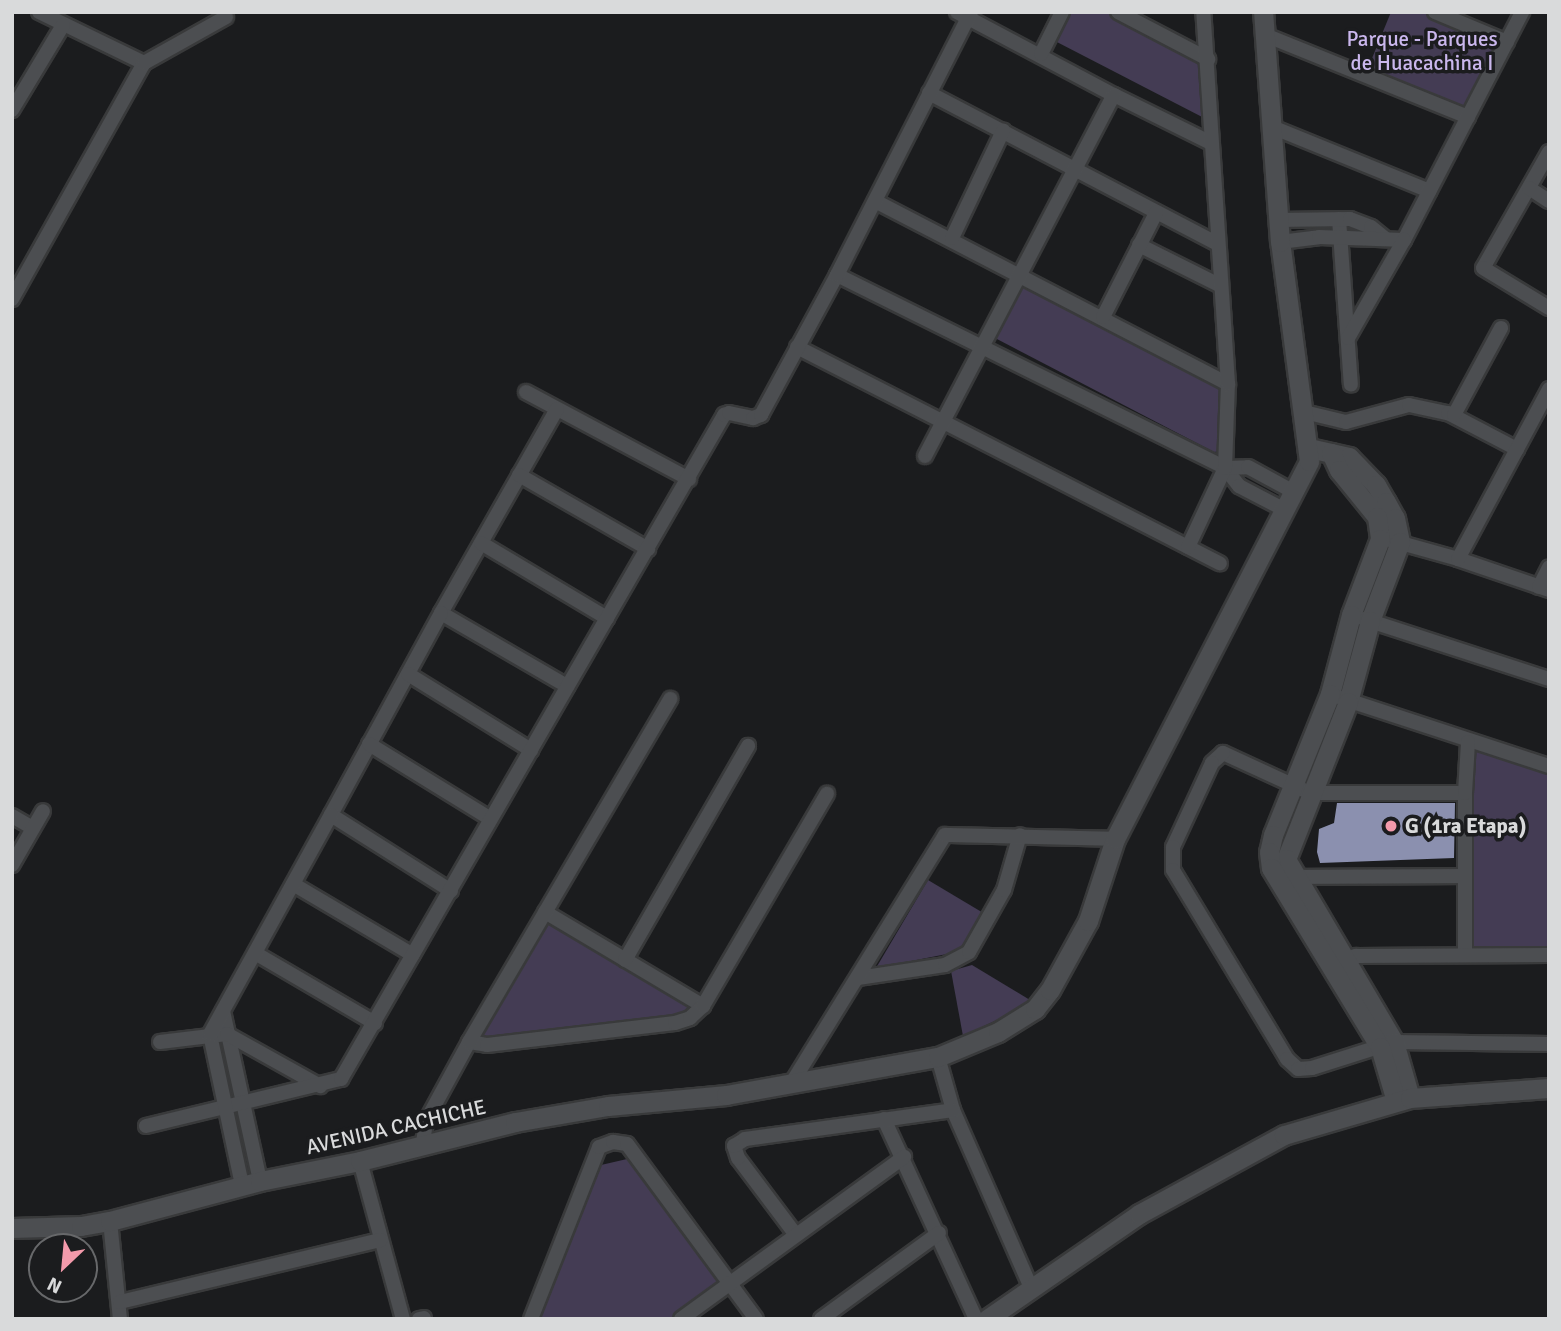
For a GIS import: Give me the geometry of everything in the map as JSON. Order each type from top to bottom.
[{"type":"street","points":[[39,12],[144,63]]},
{"type":"street","points":[[1041,54],[1062,12]]},
{"type":"street","points":[[1118,12],[1208,58]]},
{"type":"street","points":[[1188,547],[1225,468],[1228,384],[1219,285],[1208,58],[1203,12]]},
{"type":"street","points":[[1263,12],[1280,242],[1309,448],[1349,457],[1376,485],[1395,518],[1370,621],[1302,790],[1286,859],[1286,879],[1387,1044],[1403,1099]]},
{"type":"street","points":[[1435,12],[1507,42]]},
{"type":"street","points":[[1348,339],[1404,240],[1522,12]]},
{"type":"street","points":[[12,299],[16,283],[144,63],[224,14]]},
{"type":"street","points":[[146,1126],[341,1079],[724,415],[729,413],[753,418],[761,415],[875,201],[965,15],[1114,96],[1211,143]]},
{"type":"street","points":[[12,110],[17,93],[63,25]]},
{"type":"street","points":[[1265,35],[1468,117]]},
{"type":"street","points":[[929,93],[1218,244]]},
{"type":"street","points":[[925,456],[1114,96]]},
{"type":"street","points":[[1272,127],[1430,191]]},
{"type":"street","points":[[952,238],[1003,131]]},
{"type":"street","points":[[1549,152],[1483,268],[1549,308]]},
{"type":"street","points":[[1529,188],[1549,201]]},
{"type":"street","points":[[875,201],[952,238],[1228,384]]},
{"type":"street","points":[[1103,317],[1156,213]]},
{"type":"street","points":[[1278,220],[1339,219],[1371,227],[1386,239]]},
{"type":"street","points":[[1339,219],[1351,385]]},
{"type":"street","points":[[1280,242],[1340,238],[1404,240]]},
{"type":"street","points":[[1139,245],[1219,285]]},
{"type":"street","points":[[837,275],[982,350],[1225,468],[1239,486],[1283,509]]},
{"type":"street","points":[[1454,415],[1501,328]]},
{"type":"street","points":[[797,347],[1220,563]]},
{"type":"street","points":[[1458,559],[1549,389]]},
{"type":"street","points":[[526,393],[689,479]]},
{"type":"street","points":[[1304,412],[1346,422],[1409,404],[1454,415],[1517,449]]},
{"type":"street","points":[[251,1183],[225,1107],[210,1034],[441,613],[557,409]]},
{"type":"street","name":"AVENIDA CACHICHE","points":[[12,1228],[81,1226],[110,1221],[251,1183],[360,1161],[528,1119],[608,1106],[726,1095],[938,1057],[998,1032],[1035,1009],[1050,990],[1088,921],[1115,839],[1309,461],[1309,448]]},
{"type":"street","points":[[1225,468],[1248,467],[1292,491]]},
{"type":"street","points":[[519,475],[648,549]]},
{"type":"street","points":[[1390,540],[1458,559],[1544,589],[1549,567]]},
{"type":"street","points":[[1339,698],[1351,615],[1390,540]]},
{"type":"street","points":[[481,543],[607,618]]},
{"type":"street","points":[[441,613],[567,685]]},
{"type":"street","points":[[1351,615],[1549,679]]},
{"type":"street","points":[[408,674],[531,750]]},
{"type":"street","points":[[1339,698],[1549,766]]},
{"type":"street","points":[[424,1143],[426,1121],[469,1042],[670,699]]},
{"type":"street","points":[[1465,954],[1465,793],[1468,741]]},
{"type":"street","points":[[369,744],[491,819]]},
{"type":"street","points":[[625,960],[748,746]]},
{"type":"street","points":[[1465,793],[1302,790],[1230,755],[1216,757],[1173,848],[1173,870],[1291,1065],[1305,1070],[1387,1044],[1549,1044]]},
{"type":"street","points":[[469,1042],[487,1045],[675,1023],[690,1018],[703,1006],[827,794]]},
{"type":"street","points":[[12,865],[43,811]]},
{"type":"street","points":[[331,815],[451,891]]},
{"type":"street","points":[[12,816],[33,828]]},
{"type":"street","points":[[793,1081],[945,835],[1115,839]]},
{"type":"street","points":[[858,978],[945,965],[969,952],[1004,890],[1020,835]]},
{"type":"street","points":[[1286,879],[1464,876]]},
{"type":"street","points":[[293,884],[413,955]]},
{"type":"street","points":[[545,912],[703,1006]]},
{"type":"street","points":[[255,953],[375,1023]]},
{"type":"street","points":[[1336,962],[1465,954],[1549,955]]},
{"type":"street","points":[[223,1011],[243,1103],[251,1183]]},
{"type":"street","points":[[160,1042],[227,1034],[320,1086]]},
{"type":"street","points":[[938,1057],[953,1110],[1031,1288]]},
{"type":"street","points":[[987,1319],[1139,1214],[1284,1135],[1403,1099],[1549,1088]]},
{"type":"street","points":[[796,1235],[738,1158],[734,1146],[745,1139],[953,1110]]},
{"type":"street","points":[[884,1119],[939,1233],[976,1319]]},
{"type":"street","points":[[531,1319],[600,1147],[614,1142],[627,1144],[756,1319]]},
{"type":"street","points":[[681,1319],[904,1157]]},
{"type":"street","points":[[360,1161],[403,1319]]},
{"type":"street","points":[[110,1221],[120,1319]]},
{"type":"street","points":[[821,1319],[939,1233]]},
{"type":"street","points":[[120,1301],[381,1240]]},
{"type":"green space","points":[[1068,12],[1128,12],[1205,53],[1206,119],[1053,40]]},
{"type":"green space","name":"Parque - Parques de Huacachina I","points":[[1391,12],[1422,12],[1498,45],[1466,109],[1368,68]]},
{"type":"green space","points":[[1030,274],[1226,378],[1222,451],[1214,452],[995,338]]},
{"type":"green space","points":[[1470,747],[1549,771],[1549,948],[1471,949]]},
{"type":"green space","points":[[928,880],[985,914],[962,951],[876,968]]},
{"type":"green space","points":[[546,920],[691,1002],[691,1009],[674,1018],[487,1040],[480,1034]]},
{"type":"green space","points":[[972,965],[1030,1000],[1022,1008],[963,1036],[951,971]]},
{"type":"green space","points":[[627,1159],[721,1286],[676,1319],[537,1319],[601,1165]]},
{"type":"building","name":"G (1ra Etapa)","points":[[1337,803],[1455,803],[1454,858],[1320,863],[1317,852],[1319,829],[1334,823]]},
{"type":"place","name":"G (1ra Etapa)","points":[[1391,826]]}]
